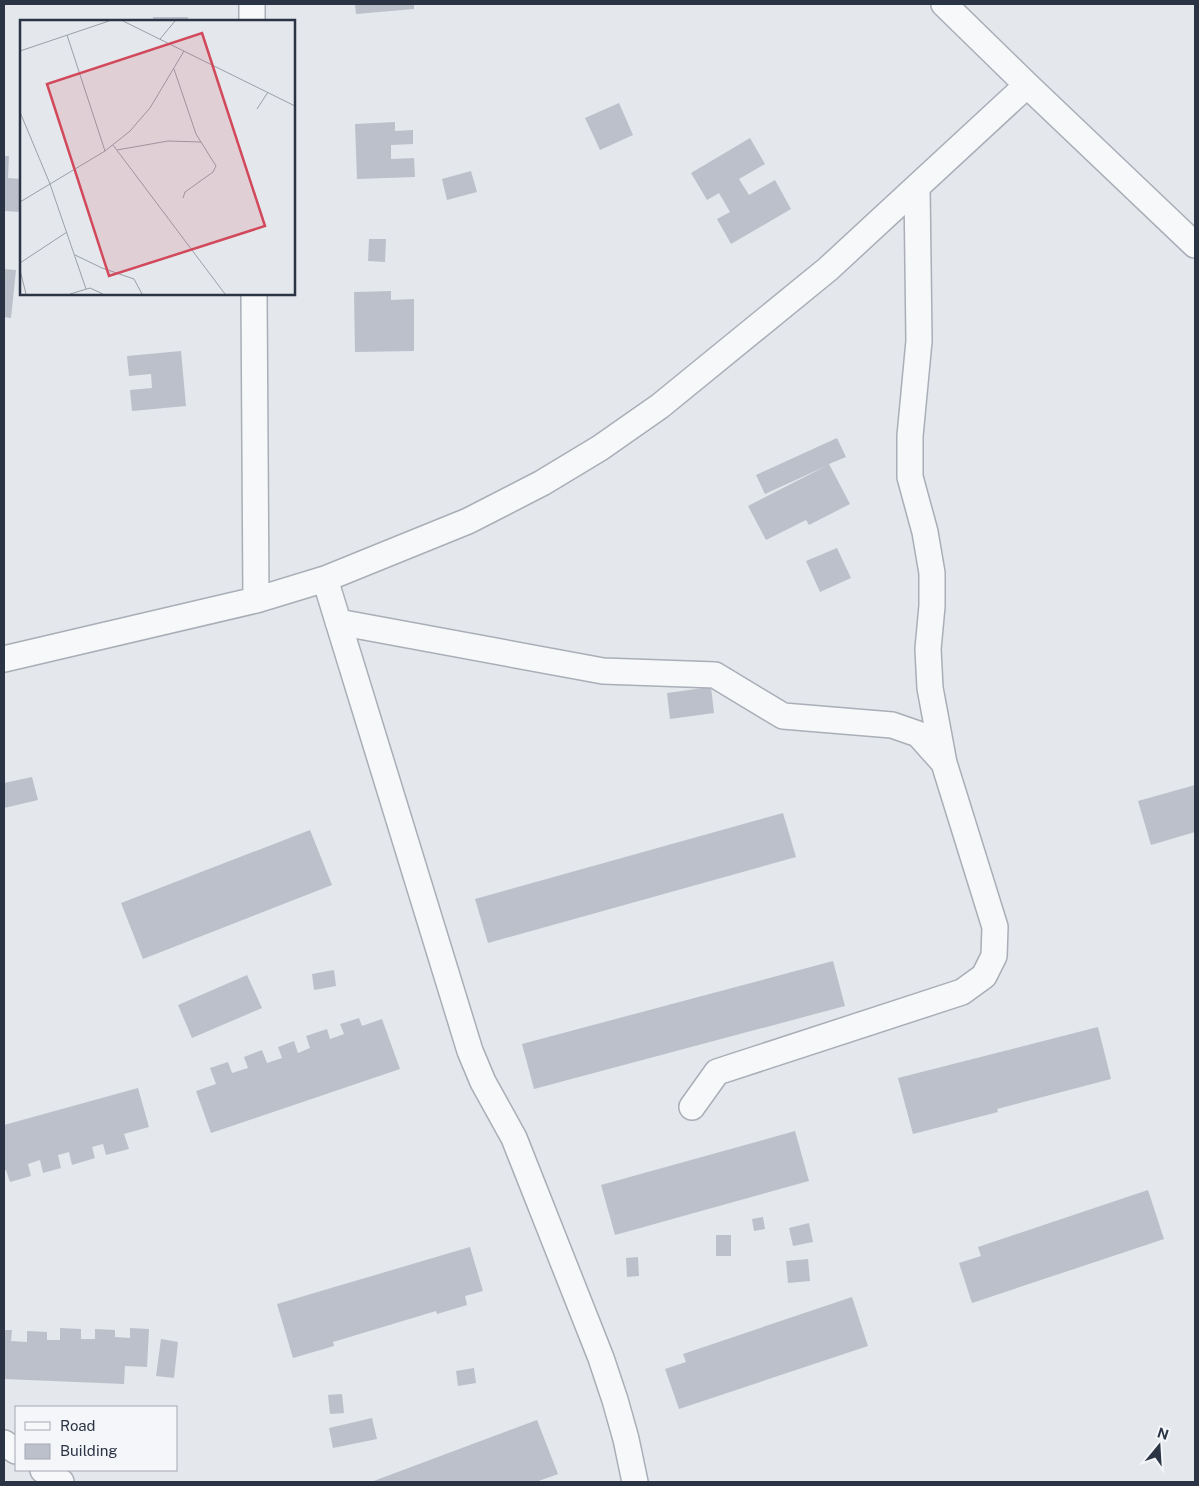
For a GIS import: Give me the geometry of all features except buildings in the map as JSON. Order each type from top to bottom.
[{"type":"street","points":[[252,4],[252,20]]},
{"type":"street","points":[[944,4],[1195,245]]},
{"type":"street","points":[[4,658],[256,600],[325,579],[468,521],[542,483],[600,448],[660,406],[828,269],[1027,85]]},
{"type":"street","points":[[692,1107],[718,1072],[962,992],[984,976],[994,956],[994,927],[944,763],[930,688],[928,650],[932,606],[932,574],[925,532],[910,477],[910,436],[919,342],[917,187]]},
{"type":"street","points":[[254,295],[256,600]]},
{"type":"street","points":[[325,579],[470,1051],[514,1138],[601,1358],[622,1423],[635,1482]]},
{"type":"street","points":[[338,622],[603,671],[714,675],[783,716],[892,725],[918,734],[944,763]]},
{"type":"street","points":[[4,1443],[15,1450]]},
{"type":"street","points":[[44,1471],[61,1482]]}]
